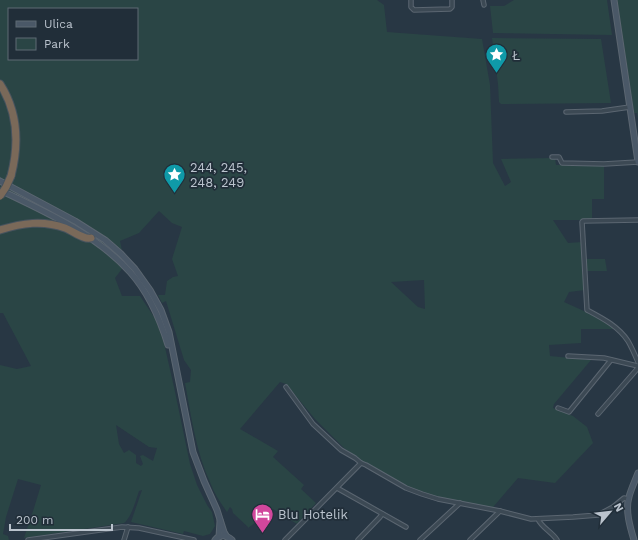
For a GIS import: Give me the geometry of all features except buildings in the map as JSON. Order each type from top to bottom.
[{"type":"highway","points":[[0,84],[10,103],[15,123],[16,146],[15,160],[11,176],[0,196]]},
{"type":"highway","points":[[0,230],[26,224],[43,223],[65,228],[87,239],[91,238]]},
{"type":"main road","points":[[614,0],[630,107],[636,133],[638,162]]},
{"type":"main road","points":[[0,181],[95,233],[129,262],[150,290],[161,310],[169,332],[193,452],[217,510],[224,532],[230,538]]},
{"type":"main road","points":[[0,190],[91,238],[101,245],[131,273],[145,293],[159,319],[176,369]]},
{"type":"main road","points":[[634,540],[628,510],[628,499],[638,473]]},
{"type":"main road","points":[[216,539],[220,520]]},
{"type":"main road","points":[[216,539],[222,536],[230,538]]},
{"type":"street","points":[[410,0],[411,7],[414,10],[422,10],[450,9],[452,7],[452,0]]},
{"type":"street","points":[[483,0],[484,5]]},
{"type":"street","points":[[566,112],[602,111],[630,107]]},
{"type":"street","points":[[552,157],[559,157],[562,163],[604,164],[638,162]]},
{"type":"street","points":[[638,220],[582,222],[587,310],[605,320],[621,333],[629,343],[638,362]]},
{"type":"street","points":[[568,356],[604,358],[638,367],[598,414]]},
{"type":"street","points":[[558,408],[569,412],[611,360]]},
{"type":"street","points":[[286,387],[313,424],[341,450],[406,488],[438,500],[500,511],[531,519],[598,515],[613,507],[624,498],[628,499]]},
{"type":"street","points":[[285,540],[361,463]]},
{"type":"street","points":[[337,488],[406,527]]},
{"type":"street","points":[[420,540],[460,503]]},
{"type":"street","points":[[470,540],[500,511]]},
{"type":"street","points":[[358,540],[382,514]]},
{"type":"street","points":[[538,518],[539,522],[554,535],[557,540]]},
{"type":"street","points":[[124,540],[128,527]]},
{"type":"street","points":[[28,540],[128,527],[194,540]]},
{"type":"green space","points":[[0,0],[377,0],[384,5],[387,32],[482,39],[490,85],[493,163],[505,186],[511,182],[501,159],[555,158],[556,165],[604,165],[604,199],[592,199],[592,220],[553,220],[568,243],[582,242],[583,259],[605,259],[607,271],[583,271],[585,290],[569,292],[564,302],[596,317],[614,329],[581,329],[581,343],[549,345],[550,356],[591,360],[554,404],[553,408],[573,416],[587,427],[593,443],[555,483],[518,478],[492,509],[424,496],[362,462],[344,448],[315,419],[286,384],[280,382],[240,429],[278,451],[273,457],[304,485],[301,489],[316,503],[297,524],[273,509],[248,528],[233,513],[230,507],[227,512],[217,497],[201,458],[185,383],[190,382],[191,370],[184,360],[166,301],[162,303],[158,295],[165,295],[167,281],[178,276],[172,259],[182,227],[172,223],[159,211],[139,233],[120,241],[125,265],[115,278],[122,296],[140,296],[156,320],[164,343],[190,464],[197,485],[212,512],[215,526],[210,534],[203,536],[184,531],[183,534],[131,522],[142,490],[139,491],[131,513],[127,521],[124,523],[24,538],[41,485],[18,479],[6,517],[3,534],[8,536],[9,540],[0,540],[0,365],[17,369],[31,366],[3,313],[0,313]],"holes":[[[424,280],[425,309],[418,307],[391,282]],[[116,425],[149,447],[157,448],[153,461],[143,455],[140,456],[143,464],[141,466],[136,463],[136,455],[129,450],[124,453],[119,444]]]},
{"type":"green space","points":[[514,0],[607,0],[612,35],[493,33],[490,6],[504,6]]},
{"type":"green space","points":[[617,0],[638,0],[638,119],[637,113],[634,113]]},
{"type":"green space","points":[[492,38],[601,39],[611,103],[501,104],[499,102]]},
{"type":"place","name":"Ł","points":[[496,74]]},
{"type":"place","name":"244, 245, 248, 249","points":[[175,194]]},
{"type":"place","name":"Blu Hotelik","points":[[263,534]]}]
